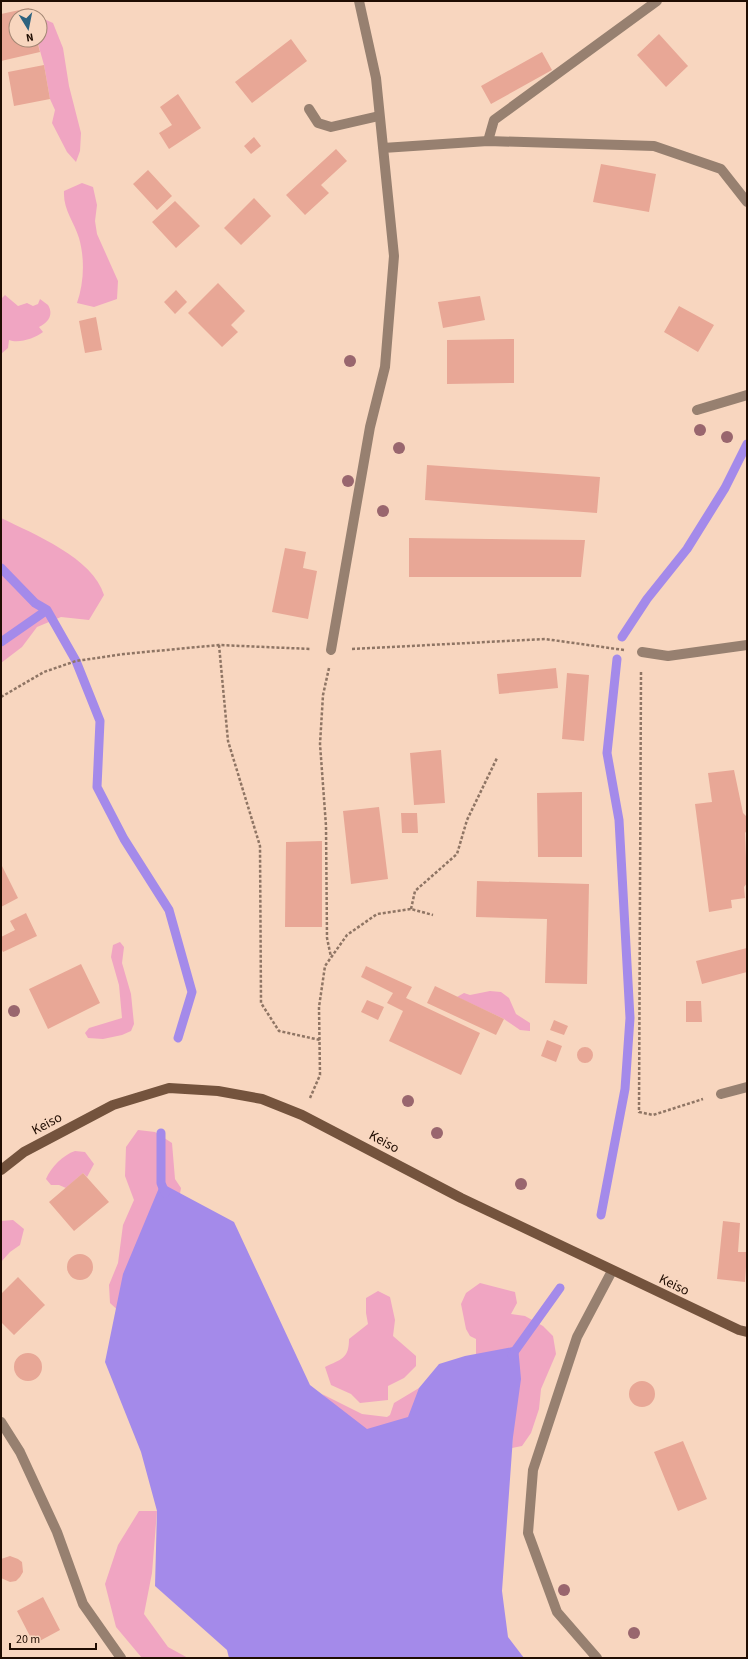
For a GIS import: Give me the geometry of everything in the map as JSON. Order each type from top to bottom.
[{"type":"street","points":[[331,650],[370,427],[385,367],[394,256],[376,78],[359,1]]},
{"type":"street","points":[[488,141],[494,120],[657,1]]},
{"type":"street","points":[[310,109],[318,123],[331,127],[379,116]]},
{"type":"street","points":[[383,148],[488,141],[654,146],[721,169],[747,202]]},
{"type":"street","points":[[697,410],[747,395]]},
{"type":"street","points":[[642,652],[668,656],[747,645]]},
{"type":"street","points":[[721,1094],[747,1087]]},
{"type":"street","name":"Keiso","points":[[1,1170],[24,1152],[113,1105],[169,1088],[218,1091],[262,1099],[302,1115],[461,1198],[612,1271],[738,1330],[747,1332]]},
{"type":"street","points":[[597,1658],[558,1612],[528,1533],[532,1470],[577,1337],[612,1271]]},
{"type":"street","points":[[1,1422],[20,1452],[57,1532],[83,1604],[121,1658]]},
{"type":"path","points":[[1,697],[44,672],[76,661],[124,654],[219,645],[331,650],[545,639],[642,652],[639,1112],[653,1115],[721,1094]]},
{"type":"path","points":[[219,645],[228,741],[260,846],[261,1003],[279,1031],[320,1040]]},
{"type":"path","points":[[331,650],[323,695],[320,744],[326,826],[327,938],[331,957]]},
{"type":"path","points":[[411,908],[415,891],[457,854],[467,820],[497,758]]},
{"type":"path","points":[[302,1115],[320,1075],[319,1006],[325,966],[347,935],[377,914],[411,908],[433,915]]},
{"type":"shaded area","points":[[48,21],[53,23],[63,48],[69,86],[81,133],[80,151],[76,162],[67,152],[52,123],[55,110],[50,99],[39,48],[48,48]]},
{"type":"shaded area","points":[[82,183],[93,187],[97,205],[95,221],[97,234],[118,281],[117,299],[94,307],[77,303],[83,271],[82,254],[79,238],[67,210],[64,198],[64,191]]},
{"type":"shaded area","points":[[5,295],[18,306],[27,303],[33,306],[38,304],[40,299],[48,305],[50,315],[47,321],[39,327],[43,332],[27,340],[9,340],[8,348],[1,354],[1,299]]},
{"type":"shaded area","points":[[1,518],[45,540],[75,559],[88,570],[98,582],[104,595],[89,620],[61,617],[37,627],[22,647],[1,663]]},
{"type":"shaded area","points":[[120,942],[124,947],[122,963],[131,994],[134,1024],[131,1031],[122,1035],[103,1039],[88,1038],[85,1033],[89,1028],[122,1018],[119,985],[111,957],[113,945]]},
{"type":"shaded area","points":[[490,991],[501,992],[509,998],[516,1014],[530,1023],[530,1031],[520,1030],[504,1019],[457,997],[464,993],[470,995]]},
{"type":"shaded area","points":[[138,1130],[155,1132],[172,1143],[175,1179],[181,1188],[179,1199],[122,1314],[110,1303],[109,1285],[118,1263],[123,1225],[134,1200],[125,1176],[126,1147]]},
{"type":"shaded area","points":[[75,1151],[85,1152],[94,1164],[87,1177],[83,1173],[66,1188],[59,1185],[51,1185],[46,1179],[51,1170],[62,1158]]},
{"type":"shaded area","points":[[161,1183],[234,1222],[310,1385],[367,1429],[408,1417],[419,1388],[439,1364],[465,1356],[518,1346],[521,1379],[513,1437],[502,1591],[508,1637],[524,1658],[229,1658],[227,1650],[155,1586],[157,1511],[141,1452],[105,1362],[123,1274]]},
{"type":"shaded area","points":[[13,1220],[24,1229],[20,1245],[10,1252],[1,1262],[1,1221]]},
{"type":"shaded area","points":[[480,1283],[515,1292],[517,1303],[511,1314],[525,1316],[543,1326],[553,1336],[556,1354],[541,1389],[539,1409],[531,1433],[522,1446],[512,1448],[513,1437],[476,1361],[476,1339],[470,1336],[466,1329],[461,1304],[466,1293]]},
{"type":"shaded area","points":[[378,1291],[390,1297],[395,1320],[393,1336],[416,1356],[416,1366],[404,1378],[388,1386],[388,1400],[360,1403],[351,1394],[331,1385],[325,1367],[340,1360],[346,1355],[349,1346],[349,1339],[368,1324],[366,1298]]},
{"type":"shaded area","points":[[419,1388],[431,1402],[379,1449],[322,1394],[362,1414],[387,1417],[390,1415],[394,1403]]},
{"type":"shaded area","points":[[139,1511],[157,1511],[152,1573],[144,1614],[168,1647],[188,1658],[142,1658],[116,1627],[105,1584],[118,1545]]},
{"type":"building","points":[[8,12],[8,48],[39,48],[40,52],[1,61],[1,14]]},
{"type":"building","points":[[659,34],[688,66],[666,87],[637,55]]},
{"type":"building","points":[[291,39],[307,61],[252,103],[235,82]]},
{"type":"building","points":[[542,52],[552,70],[491,104],[481,86]]},
{"type":"building","points":[[44,65],[50,99],[14,106],[8,72]]},
{"type":"building","points":[[178,94],[201,128],[169,149],[159,133],[172,125],[160,107]]},
{"type":"building","points":[[254,137],[261,146],[251,154],[244,146]]},
{"type":"building","points":[[336,149],[347,161],[321,185],[329,193],[305,215],[286,195]]},
{"type":"building","points":[[601,164],[656,174],[649,212],[593,202]]},
{"type":"building","points":[[148,170],[172,196],[157,210],[133,184]]},
{"type":"building","points":[[254,198],[271,216],[241,245],[224,228]]},
{"type":"building","points":[[175,201],[200,226],[176,248],[152,222]]},
{"type":"building","points":[[218,283],[245,311],[231,325],[238,332],[222,347],[188,313]]},
{"type":"building","points":[[176,290],[187,302],[175,314],[164,302]]},
{"type":"building","points":[[480,296],[485,320],[443,328],[438,302]]},
{"type":"building","points":[[679,306],[714,325],[698,352],[664,332]]},
{"type":"building","points":[[96,317],[102,350],[85,353],[79,321]]},
{"type":"building","points":[[514,339],[514,383],[447,384],[447,340]]},
{"type":"building","points":[[427,465],[600,477],[597,513],[425,500]]},
{"type":"building","points":[[409,538],[585,540],[581,577],[409,577]]},
{"type":"building","points":[[285,548],[306,552],[303,568],[317,571],[308,619],[272,612]]},
{"type":"building","points":[[556,668],[558,688],[499,694],[497,674]]},
{"type":"building","points":[[567,673],[589,675],[584,741],[562,739]]},
{"type":"building","points":[[441,750],[445,803],[414,805],[410,753]]},
{"type":"building","points":[[734,770],[743,813],[747,817],[747,830],[745,833],[747,883],[744,887],[745,898],[731,900],[732,908],[709,912],[695,804],[712,802],[708,773]]},
{"type":"building","points":[[582,792],[582,857],[538,857],[537,793]]},
{"type":"building","points":[[379,807],[388,879],[351,884],[343,811]]},
{"type":"building","points":[[401,813],[417,813],[418,833],[402,833]]},
{"type":"building","points":[[322,841],[322,927],[285,927],[286,842]]},
{"type":"building","points":[[1,864],[18,898],[1,907]]},
{"type":"building","points":[[477,881],[589,884],[587,984],[545,983],[547,919],[476,917]]},
{"type":"building","points":[[26,913],[37,936],[3,952],[1,948],[1,937],[15,930],[10,921]]},
{"type":"building","points":[[747,948],[747,972],[702,984],[696,961]]},
{"type":"building","points":[[81,964],[100,1003],[48,1029],[29,989]]},
{"type":"building","points":[[366,966],[412,987],[406,998],[480,1033],[461,1075],[389,1041],[403,1011],[387,1003],[393,993],[361,977]]},
{"type":"building","points":[[435,986],[504,1019],[496,1035],[427,1003]]},
{"type":"building","points":[[367,1000],[384,1007],[378,1020],[361,1012]]},
{"type":"building","points":[[686,1001],[701,1001],[702,1022],[686,1022]]},
{"type":"building","points":[[554,1020],[568,1026],[564,1035],[550,1030]]},
{"type":"building","points":[[547,1040],[562,1046],[556,1062],[541,1056]]},
{"type":"building","points":[[585,1047],[592,1052],[593,1055],[588,1062],[585,1063],[578,1058],[577,1055],[582,1048]]},
{"type":"building","points":[[83,1173],[109,1202],[74,1231],[49,1202]]},
{"type":"building","points":[[723,1221],[740,1223],[738,1252],[747,1252],[745,1282],[717,1279]]},
{"type":"building","points":[[80,1254],[89,1258],[93,1267],[89,1276],[80,1280],[71,1276],[67,1267],[71,1258]]},
{"type":"building","points":[[18,1277],[45,1305],[14,1335],[1,1322],[1,1294]]},
{"type":"building","points":[[28,1353],[38,1357],[42,1367],[38,1377],[28,1381],[18,1377],[14,1367],[18,1357]]},
{"type":"building","points":[[642,1381],[652,1384],[655,1394],[652,1404],[642,1407],[632,1404],[629,1394],[632,1384]]},
{"type":"building","points":[[683,1441],[707,1499],[678,1511],[654,1452]]},
{"type":"building","points":[[10,1556],[22,1562],[23,1572],[16,1581],[10,1582],[1,1578],[1,1559]]},
{"type":"building","points":[[43,1597],[60,1630],[34,1644],[17,1611]]},
{"type":"waterway","points":[[622,637],[647,599],[687,549],[725,488],[747,444]]},
{"type":"waterway","points":[[1,568],[35,603],[47,610],[76,661],[100,721],[97,787],[124,839],[169,910],[192,992],[178,1038]]},
{"type":"waterway","points":[[1,642],[47,610]]},
{"type":"waterway","points":[[601,1215],[625,1089],[630,1018],[619,820],[607,753],[617,659]]},
{"type":"waterway","points":[[161,1133],[161,1183],[165,1193]]},
{"type":"waterway","points":[[512,1355],[560,1288]]}]
